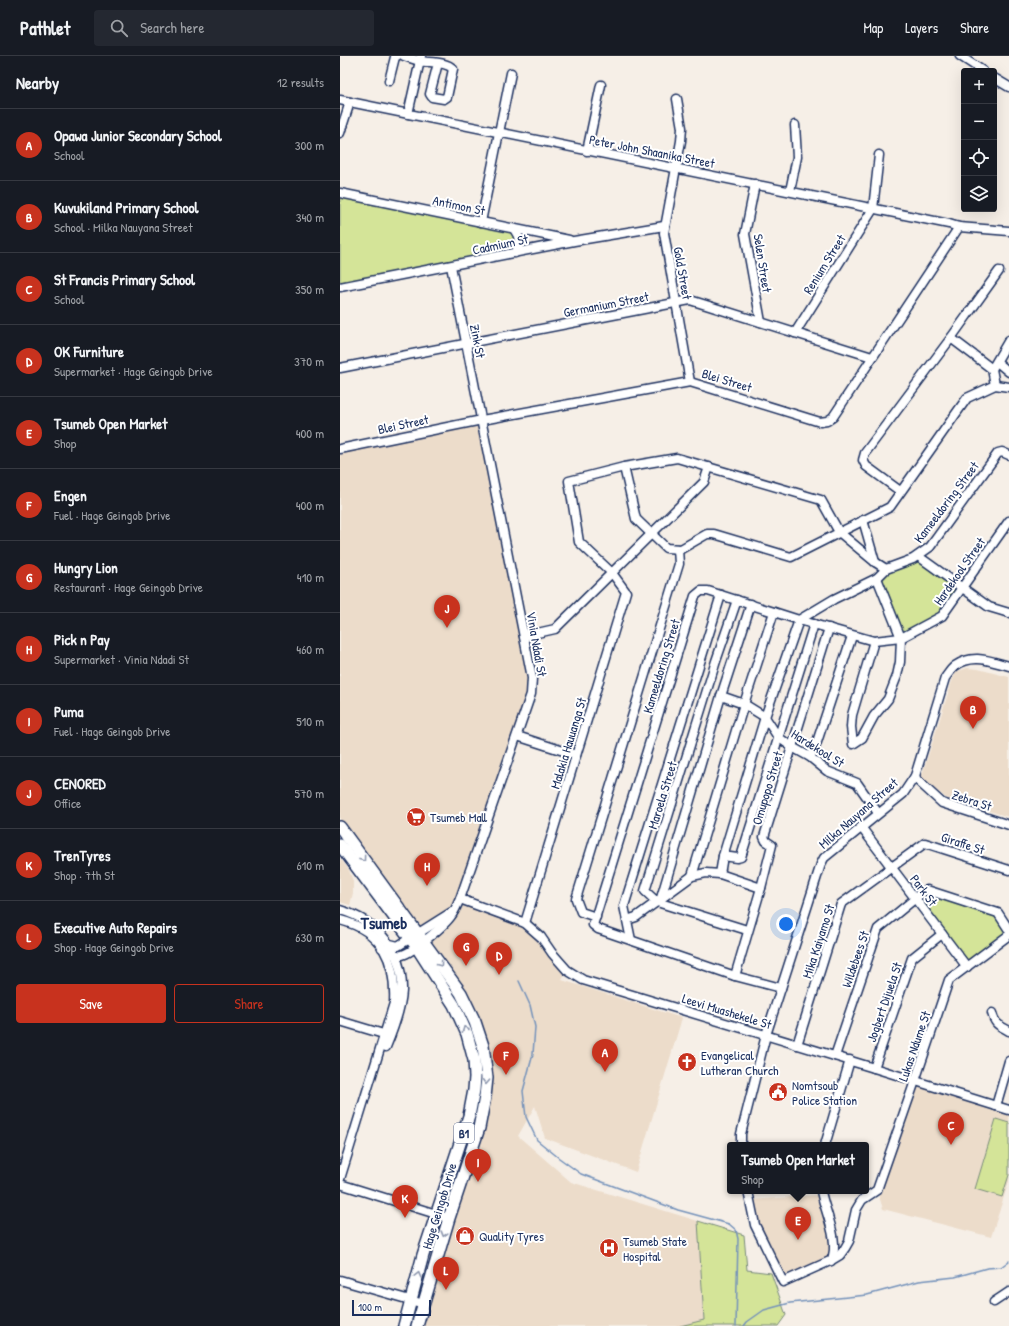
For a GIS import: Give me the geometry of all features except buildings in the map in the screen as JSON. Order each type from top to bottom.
[{"type":"highway","name":"Hage Geingob Drive","points":[[340,827],[417,940],[454,1005],[462,1020],[471,1047],[475,1077],[469,1116],[423,1255],[404,1326]]},
{"type":"highway","name":"Hage Geingob Drive","points":[[340,845],[461,993],[475,1022],[485,1057],[487,1078],[481,1118],[417,1326]]},
{"type":"street","points":[[389,81],[395,57],[397,56]]},
{"type":"street","points":[[404,56],[421,58],[438,64]]},
{"type":"street","points":[[960,56],[978,68]]},
{"type":"street","points":[[408,114],[421,58]]},
{"type":"street","points":[[481,222],[511,73]]},
{"type":"street","points":[[997,80],[1009,88]]},
{"type":"street","points":[[588,151],[601,85]]},
{"type":"street","name":"Gold Street","points":[[677,99],[682,128],[664,233],[690,382]]},
{"type":"street","name":"Peter John Shaanika Street","points":[[340,100],[790,191],[959,227],[1009,231]]},
{"type":"street","points":[[340,133],[350,102]]},
{"type":"street","points":[[790,191],[797,157],[795,125]]},
{"type":"street","points":[[873,209],[879,155]]},
{"type":"street","name":"Selen Street","points":[[755,184],[745,234],[761,322]]},
{"type":"street","name":"Antimon St","points":[[340,193],[574,241]]},
{"type":"street","name":"Renium Street","points":[[795,332],[873,209]]},
{"type":"street","name":"Cadmium St","points":[[340,287],[574,241],[664,226]]},
{"type":"street","name":"Blei Street","points":[[340,449],[482,420],[690,382],[820,422],[827,421],[833,417],[959,227]]},
{"type":"street","points":[[514,229],[519,237],[518,248],[515,253]]},
{"type":"street","name":"Zink St","points":[[451,266],[482,420]]},
{"type":"street","points":[[900,491],[866,466],[863,460],[865,453],[952,338],[999,271]]},
{"type":"street","name":"Germanium Street","points":[[340,368],[687,300],[795,332],[872,357]]},
{"type":"street","points":[[952,338],[1009,372]]},
{"type":"street","points":[[995,385],[995,365],[1009,340]]},
{"type":"street","points":[[624,467],[636,519],[666,548],[680,549],[707,534],[714,534],[791,557],[890,507],[967,398],[995,385],[1009,387]]},
{"type":"street","name":"Vinia Ndadi St","points":[[393,951],[417,940],[455,910],[531,694],[532,678],[482,420]]},
{"type":"street","name":"Kameeldoring Street","points":[[596,917],[695,596],[701,591],[708,591],[799,620],[834,599],[877,578],[886,569],[913,559],[930,547],[998,453],[1002,452],[1009,455]]},
{"type":"street","points":[[612,573],[579,542],[569,482],[624,467],[677,458],[821,500],[839,532],[875,562],[886,569]]},
{"type":"street","points":[[524,636],[555,629],[704,482],[709,467]]},
{"type":"street","points":[[863,520],[875,562]]},
{"type":"street","name":"Hardekool Street","points":[[901,638],[942,616],[1009,521]]},
{"type":"street","points":[[678,549],[679,564],[576,899],[581,912],[596,917],[593,924],[595,928],[735,976],[780,988]]},
{"type":"street","points":[[918,556],[989,608],[1008,610]]},
{"type":"street","name":"Malakia Hauuanga St","points":[[525,923],[626,592],[612,573]]},
{"type":"street","points":[[874,641],[852,716],[851,727],[853,744],[862,738],[874,716],[888,699],[897,676],[900,662],[901,638],[877,578]]},
{"type":"street","points":[[631,940],[624,906],[721,595]]},
{"type":"street","name":"Maroela Street","points":[[659,900],[645,891],[716,661],[737,600]]},
{"type":"street","points":[[659,900],[751,604]]},
{"type":"street","points":[[692,876],[744,704],[774,612]]},
{"type":"street","points":[[720,874],[723,856],[765,717],[799,620],[874,641],[901,638]]},
{"type":"street","points":[[723,856],[737,858],[741,857],[814,624]]},
{"type":"street","name":"Omupopo Street","points":[[735,976],[772,845],[764,838],[829,628]]},
{"type":"street","points":[[810,757],[816,748],[852,636]]},
{"type":"street","name":"Milka Nauyana Street","points":[[741,1142],[741,1134],[766,1035],[821,864],[830,852],[903,794],[915,776],[945,678],[955,666],[969,660],[981,658],[1009,666]]},
{"type":"street","name":"Hardekool St","points":[[722,696],[744,704],[765,717],[778,736],[792,747],[810,757],[827,771],[857,784],[878,813]]},
{"type":"street","points":[[517,736],[576,755]]},
{"type":"street","name":"Zebra St","points":[[915,776],[916,780],[942,803],[1009,824]]},
{"type":"street","name":"Park St","points":[[861,827],[967,967]]},
{"type":"street","name":"Giraffe St","points":[[892,867],[925,843],[1009,870]]},
{"type":"street","name":"Mika Kaiyamo St","points":[[797,1045],[841,904],[892,867]]},
{"type":"street","points":[[627,920],[634,919],[692,876],[706,873],[720,874],[761,888]]},
{"type":"street","name":"Wildebees St","points":[[835,1056],[877,930],[925,890],[998,913],[1009,930]]},
{"type":"street","name":"Leevi Muashekele St","points":[[460,899],[525,923],[541,937],[552,953],[567,970],[584,980],[850,1060],[1009,1110]]},
{"type":"street","points":[[659,900],[747,930]]},
{"type":"street","points":[[340,1179],[370,1084],[400,1004],[402,992],[400,960],[378,930],[368,923],[342,910],[340,922],[359,926],[393,951]]},
{"type":"street","name":"Jogbert Dijuela St","points":[[874,1068],[912,958],[942,934]]},
{"type":"street","name":"Lukas Ndume St","points":[[830,1261],[840,1255],[849,1240],[853,1218],[860,1203],[876,1190],[916,1081],[948,982],[1009,935]]},
{"type":"street","points":[[388,1035],[395,989],[391,966],[393,951]]},
{"type":"street","points":[[992,1013],[994,1022],[1009,1031]]},
{"type":"street","points":[[340,1022],[388,1035]]},
{"type":"street","points":[[826,1142],[850,1060]]},
{"type":"street","points":[[996,1106],[1009,1060]]},
{"type":"street","points":[[340,1184],[449,1218]]},
{"type":"street","points":[[749,1194],[756,1225],[783,1282],[830,1261],[834,1254],[832,1233],[821,1194]]},
{"type":"street","points":[[340,1280],[424,1304]]},
{"type":"street","points":[[994,1302],[1009,1292]]},
{"type":"shaded area","points":[[482,420],[532,678],[531,694],[460,899],[525,923],[566,971],[562,980],[682,1018],[636,1172],[545,1138],[535,1106],[518,1136],[571,1182],[698,1221],[704,1320],[680,1326],[417,1326],[485,1097],[475,1022],[423,941],[454,911],[417,933],[340,827],[340,449]]},
{"type":"shaded area","points":[[967,668],[978,669],[1009,677],[1009,817],[946,798],[921,778],[952,681],[956,672]]},
{"type":"shaded area","points":[[340,858],[349,870],[353,881],[353,893],[350,905],[340,902]]},
{"type":"shaded area","points":[[915,1081],[1009,1110],[1009,1181],[991,1237],[883,1209],[877,1190]]},
{"type":"shaded area","points":[[822,1195],[833,1257],[783,1282],[768,1250],[749,1200]]},
{"type":"green space","points":[[340,193],[514,229],[518,249],[340,287]]},
{"type":"green space","points":[[918,561],[955,590],[939,613],[899,634],[878,581],[887,571]]},
{"type":"green space","points":[[925,890],[998,913],[1009,930],[967,967],[915,898]]},
{"type":"green space","points":[[996,1119],[1009,1123],[1009,1175],[1002,1197],[975,1189]]},
{"type":"green space","points":[[698,1221],[744,1235],[747,1270],[771,1273],[786,1315],[778,1326],[680,1326],[704,1320]]},
{"type":"waterway","points":[[519,981],[530,1005],[535,1027],[533,1054],[523,1091],[526,1117],[537,1140],[581,1174],[678,1210],[729,1224],[736,1230],[738,1239],[736,1326]]},
{"type":"waterway","points":[[744,1326],[747,1322],[764,1310],[790,1303],[867,1295],[919,1281],[955,1277],[987,1268],[1001,1267],[1009,1261]]},
{"type":"place","name":"CENORED","points":[[447,628]]},
{"type":"place","name":"Kuvukiland Primary School","points":[[973,729]]},
{"type":"place","name":"Tsumeb Mall","points":[[416,817]]},
{"type":"place","name":"Pick n Pay","points":[[427,886]]},
{"type":"place","name":"Hungry Lion","points":[[466,966]]},
{"type":"place","name":"OK Furniture","points":[[499,975]]},
{"type":"place","name":"Evangelical Lutheran Church","points":[[687,1062]]},
{"type":"place","name":"Opawa Junior Secondary School","points":[[605,1072]]},
{"type":"place","name":"Engen","points":[[506,1075]]},
{"type":"place","name":"Nomtsoub Police Station","points":[[778,1092]]},
{"type":"place","name":"St Francis Primary School","points":[[951,1145]]},
{"type":"place","name":"Puma","points":[[478,1182]]},
{"type":"place","name":"TrenTyres","points":[[405,1218]]},
{"type":"place","name":"Quality Tyres","points":[[465,1236]]},
{"type":"place","name":"Tsumeb Open Market","points":[[798,1240]]},
{"type":"place","name":"Tsumeb State Hospital","points":[[609,1248]]},
{"type":"place","name":"Executive Auto Repairs","points":[[446,1290]]},
{"type":"district","name":"Tsumeb","points":[[384,922]]}]
